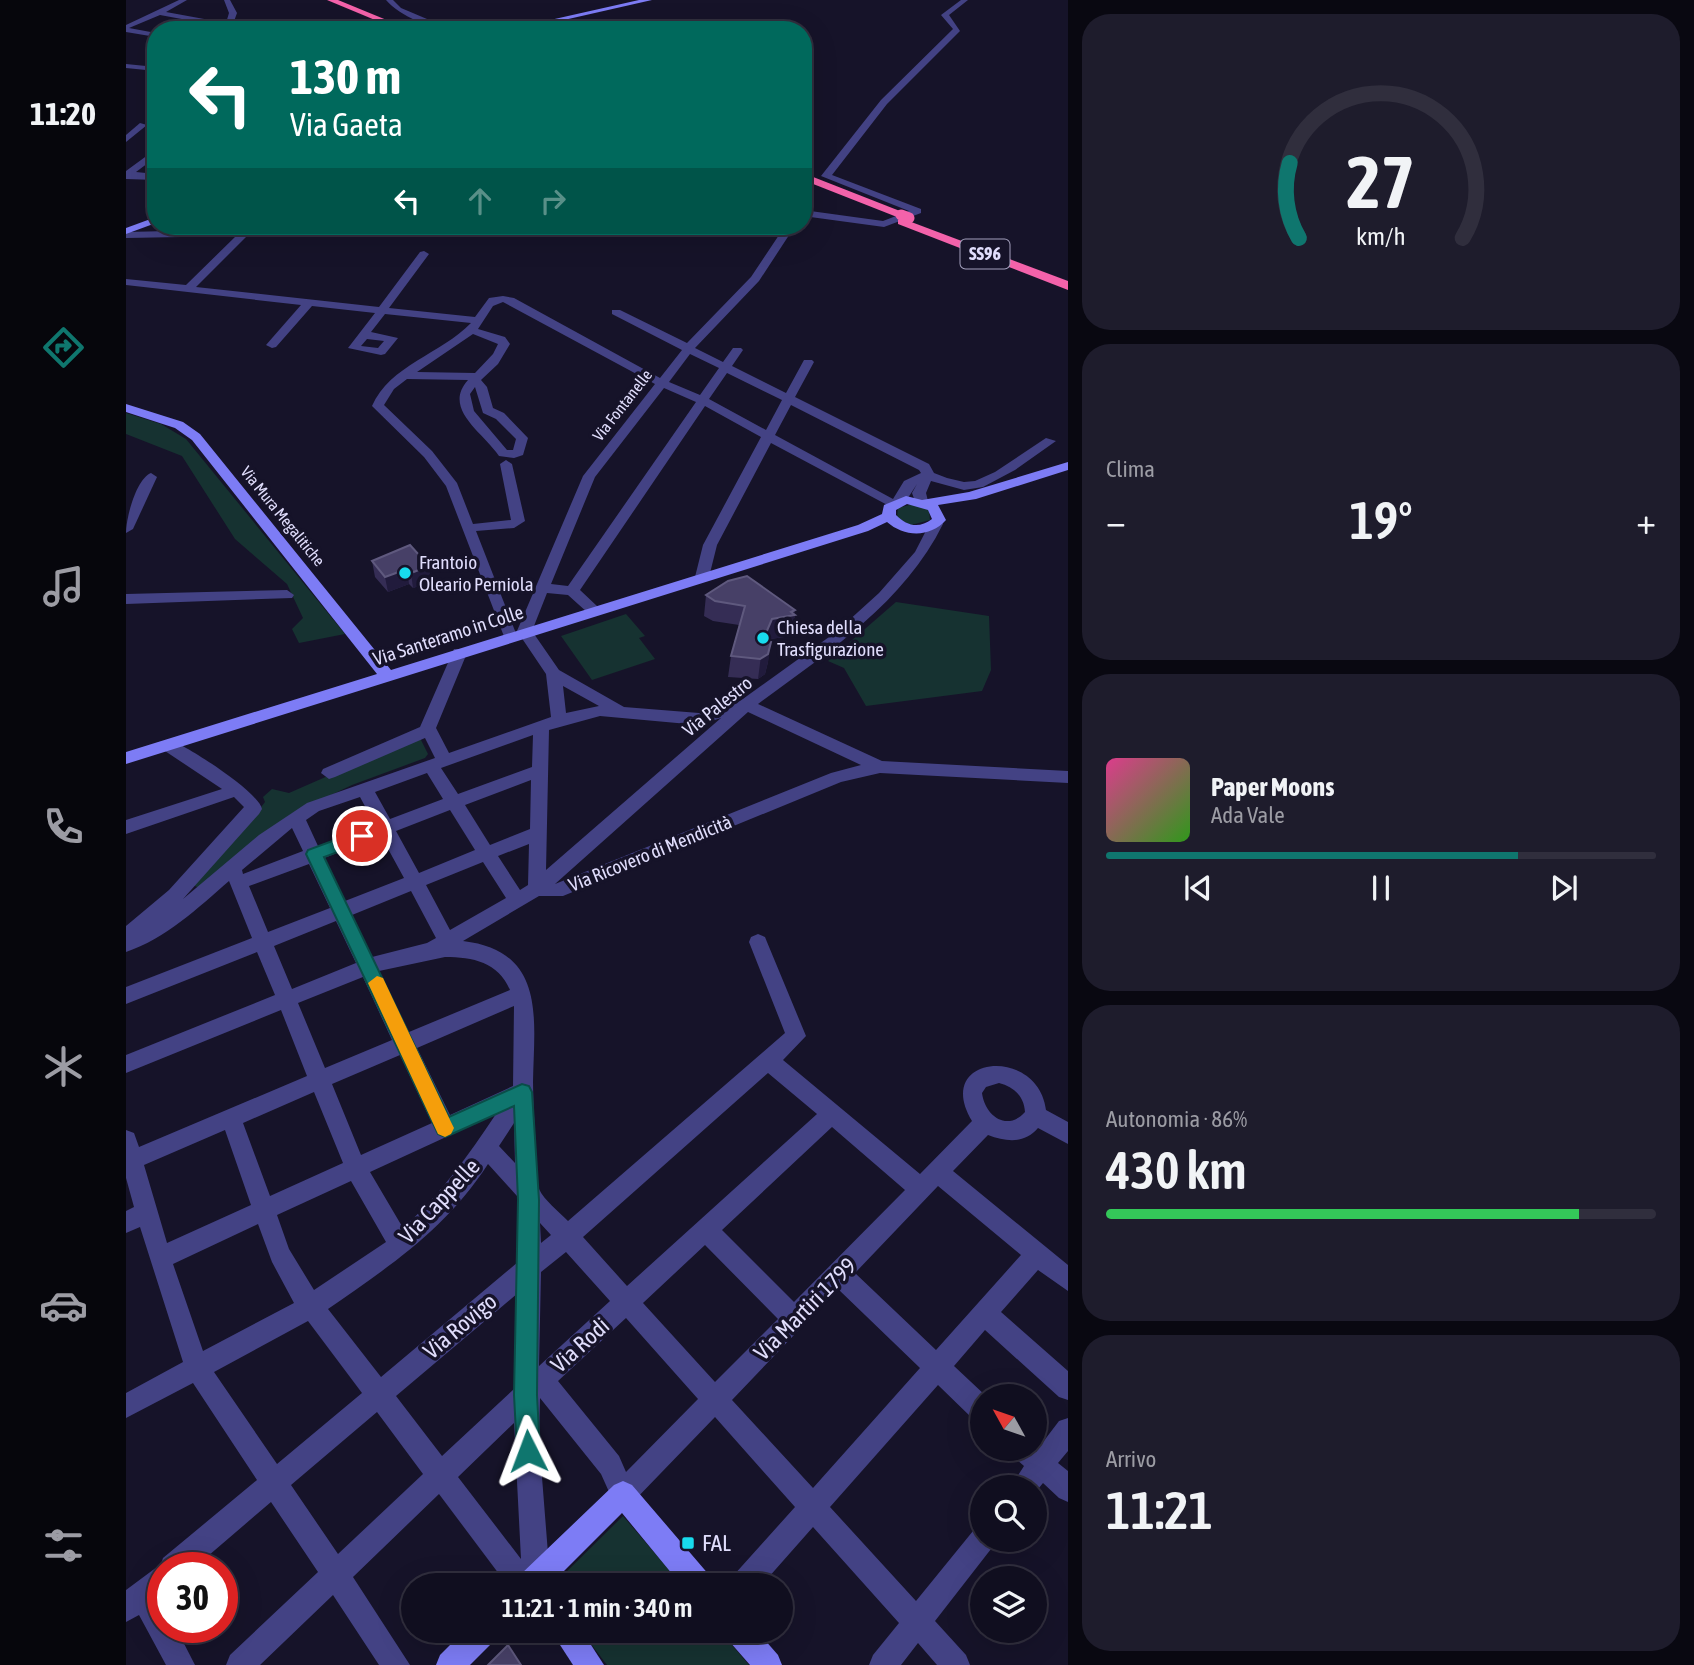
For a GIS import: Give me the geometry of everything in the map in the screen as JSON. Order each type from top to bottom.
[{"type":"highway","points":[[331,0],[384,21]]},
{"type":"highway","points":[[347,0],[400,21]]},
{"type":"highway","name":"SS96","points":[[812,180],[1065,283]]},
{"type":"highway","name":"SS96","points":[[812,186],[1045,271],[1065,283]]},
{"type":"main road","points":[[551,21],[649,0]]},
{"type":"main road","points":[[126,233],[147,224]]},
{"type":"main road","name":"Via Mura Megalitiche","points":[[126,408],[179,425],[196,437],[389,678]]},
{"type":"main road","points":[[863,528],[894,507],[971,496],[1068,466]]},
{"type":"main road","points":[[863,528],[902,526],[919,529],[938,520],[971,496]]},
{"type":"main road","points":[[924,502],[938,520]]},
{"type":"main road","points":[[894,507],[902,526]]},
{"type":"main road","name":"Via Santeramo in Colle","points":[[126,758],[389,678],[593,610],[863,528]]},
{"type":"main road","points":[[541,1573],[623,1494],[689,1573]]},
{"type":"main road","points":[[450,1665],[472,1643]]},
{"type":"main road","points":[[574,1643],[590,1665]]},
{"type":"main road","points":[[749,1643],[768,1665]]},
{"type":"street","points":[[126,28],[184,0]]},
{"type":"street","points":[[227,0],[233,13],[231,21]]},
{"type":"street","points":[[389,0],[399,9],[428,21]]},
{"type":"street","points":[[812,214],[884,224],[918,211],[826,176],[884,102],[957,29],[945,15],[965,0]]},
{"type":"street","points":[[160,13],[197,21]]},
{"type":"street","points":[[126,28],[147,33]]},
{"type":"street","points":[[126,66],[147,68]]},
{"type":"street","points":[[126,139],[143,125]]},
{"type":"street","points":[[127,172],[147,159]]},
{"type":"street","points":[[127,172],[147,175]]},
{"type":"street","points":[[126,233],[147,233]]},
{"type":"street","points":[[187,289],[242,235]]},
{"type":"street","name":"Via Fontanelle","points":[[517,634],[543,588],[589,476],[688,350],[741,297],[784,235]]},
{"type":"street","points":[[364,335],[424,254]]},
{"type":"street","points":[[126,282],[382,310],[474,325],[501,339],[504,344],[497,357],[465,390],[463,399],[467,410],[500,444],[507,457],[506,477],[518,521],[514,524],[470,528]]},
{"type":"street","points":[[620,711],[554,674],[517,634],[444,473],[377,406],[386,391],[474,325],[486,303],[498,299],[510,300],[647,377],[702,400],[767,435],[894,507],[905,486],[916,478],[927,475],[966,486],[981,484],[1050,441]]},
{"type":"street","points":[[272,345],[309,302]]},
{"type":"street","points":[[616,312],[924,467],[928,470],[919,493],[924,502]]},
{"type":"street","points":[[572,591],[737,350]]},
{"type":"street","points":[[702,577],[710,545],[808,362]]},
{"type":"street","points":[[406,375],[476,379]]},
{"type":"street","points":[[476,379],[487,410],[500,416],[522,439],[522,447],[507,457]]},
{"type":"street","points":[[127,524],[151,477]]},
{"type":"street","name":"Via Palestro","points":[[537,889],[746,705],[776,685],[865,615],[921,554],[938,520]]},
{"type":"street","points":[[902,526],[913,533],[921,554]]},
{"type":"street","points":[[543,588],[572,591],[593,610]]},
{"type":"street","points":[[126,599],[287,595]]},
{"type":"street","points":[[459,653],[428,730],[437,763],[453,802],[517,901]]},
{"type":"street","points":[[554,674],[559,720]]},
{"type":"street","points":[[126,944],[235,876],[296,818],[364,788],[559,720],[600,711],[699,719],[746,705],[880,767],[1068,778]]},
{"type":"street","points":[[537,889],[541,727]]},
{"type":"street","points":[[329,773],[428,730]]},
{"type":"street","points":[[126,936],[175,895],[253,809],[253,805],[237,790],[168,745]]},
{"type":"street","name":"Via Ricovero di Mendicità","points":[[126,1064],[369,966],[439,948],[537,889],[557,891],[837,777],[880,767]]},
{"type":"street","points":[[235,876],[314,854],[540,770]]},
{"type":"street","points":[[364,788],[414,880],[439,948],[475,950],[496,960],[513,974],[521,994],[525,1022],[522,1092],[528,1193],[533,1388],[530,1573]]},
{"type":"street","points":[[126,827],[237,790]]},
{"type":"street","points":[[296,818],[445,1128]]},
{"type":"street","points":[[126,996],[538,832]]},
{"type":"street","points":[[235,876],[356,1169],[401,1245]]},
{"type":"street","name":"Via Rovigo","points":[[192,1552],[530,1268],[796,1036],[758,942]]},
{"type":"street","points":[[396,1665],[197,1368],[160,1258],[136,1218],[128,1146],[231,1118],[521,994]]},
{"type":"street","points":[[768,1060],[922,1190]]},
{"type":"street","points":[[988,1075],[1010,1076],[1034,1097],[1036,1115],[1025,1128],[1005,1131],[985,1123],[972,1105],[971,1095],[980,1079],[988,1075]]},
{"type":"street","points":[[160,1258],[522,1092]]},
{"type":"street","name":"Via Cappelle","points":[[126,1406],[310,1307],[401,1245],[433,1215],[487,1147],[522,1092]]},
{"type":"street","name":"Via Rodi","points":[[240,1665],[533,1388],[832,1114]]},
{"type":"street","points":[[1036,1115],[1068,1134]]},
{"type":"street","points":[[231,1118],[280,1254],[310,1307],[439,1476],[521,1573]]},
{"type":"street","name":"Via Martiri 1799","points":[[623,1494],[985,1123]]},
{"type":"street","points":[[487,1147],[714,1401],[956,1665]]},
{"type":"street","points":[[939,1173],[1068,1280]]},
{"type":"street","points":[[706,1230],[795,1319]]},
{"type":"street","points":[[755,1573],[1037,1254]]},
{"type":"street","points":[[839,1274],[970,1399]]},
{"type":"street","points":[[985,1314],[1068,1388]]},
{"type":"street","points":[[533,1388],[610,1465],[623,1494]]},
{"type":"street","points":[[1047,1446],[1068,1430]]},
{"type":"street","points":[[1037,1461],[1068,1489]]},
{"type":"street","points":[[883,1665],[972,1552]]},
{"type":"street","points":[[144,1593],[181,1665]]},
{"type":"green space","points":[[126,413],[161,424],[186,439],[345,634],[299,643],[292,629],[303,618],[287,584],[235,539],[182,456],[126,434]]},
{"type":"green space","points":[[913,504],[929,510],[930,520],[911,525],[897,518],[898,508]]},
{"type":"green space","points":[[896,602],[989,616],[991,670],[982,691],[866,706],[844,668],[828,661]]},
{"type":"green space","points":[[626,614],[645,636],[639,638],[655,659],[592,680],[561,636]]},
{"type":"green space","points":[[419,736],[428,754],[425,758],[352,785],[291,814],[200,889],[192,884],[258,811],[265,802],[263,797],[272,789],[289,793]]},
{"type":"green space","points":[[623,1516],[672,1573],[565,1573]]},
{"type":"green space","points":[[590,1643],[730,1643],[749,1665],[607,1665]]},
{"type":"building","points":[[410,545],[429,566],[411,573],[407,569],[385,577],[372,561]]},
{"type":"building","points":[[747,576],[795,610],[791,612],[795,615],[772,619],[763,640],[771,642],[768,654],[760,659],[731,656],[745,606],[715,601],[706,595],[728,581]]},
{"type":"building","points":[[508,1645],[521,1665],[488,1665]]},
{"type":"slow traffic","points":[[377,983],[445,1128]]},
{"type":"place","name":"Frantoio Oleario Perniola","points":[[405,573]]},
{"type":"place","name":"Chiesa della Trasfigurazione","points":[[763,638]]},
{"type":"place","name":"FAL","points":[[688,1543]]},
{"type":"route","points":[[362,836],[314,854],[445,1128],[522,1092],[530,1268],[526,1395],[528,1451]]}]
